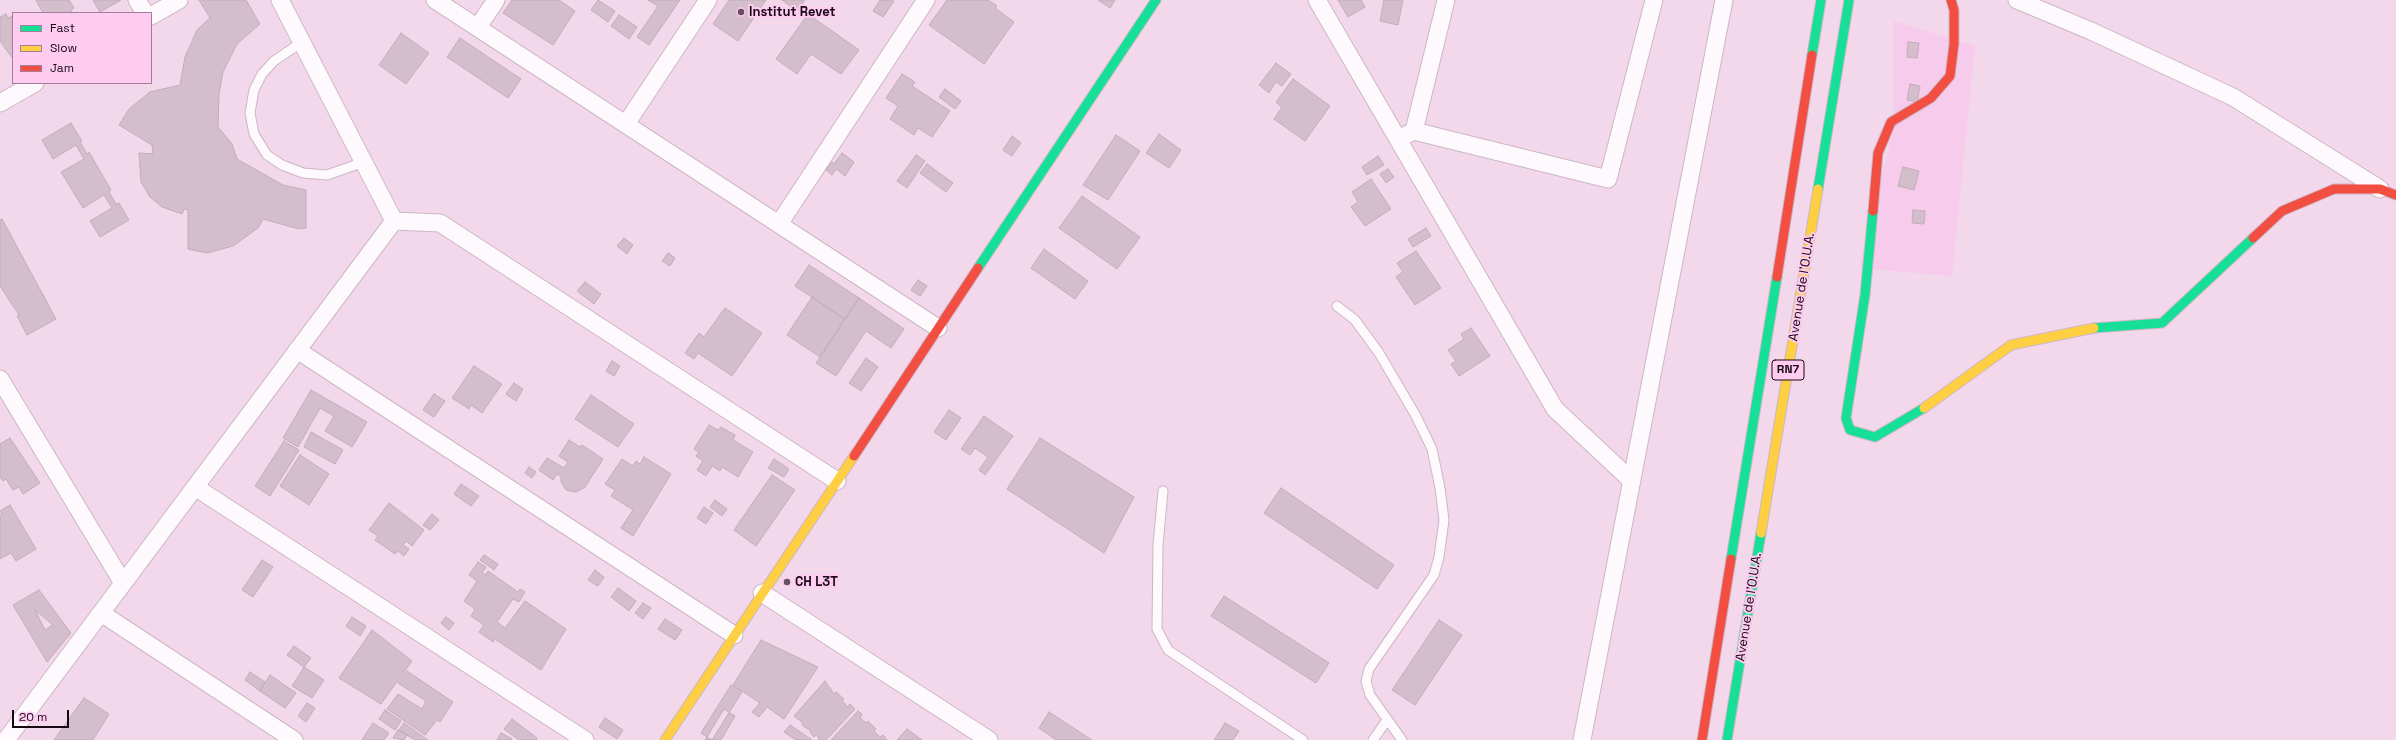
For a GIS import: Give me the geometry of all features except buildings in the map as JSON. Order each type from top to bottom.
[{"type":"main road","points":[[665,740],[1156,0]]},
{"type":"main road","name":"Avenue de l'O.U.A.","points":[[1702,740],[1821,0]]},
{"type":"main road","name":"Avenue de l'O.U.A.","points":[[1727,740],[1850,0]]},
{"type":"main road","points":[[1951,0],[1954,10],[1954,44],[1950,76],[1931,98],[1892,122],[1878,153],[1865,295],[1846,418],[1850,430],[1875,437],[1928,406],[2011,345],[2104,326],[2162,323],[2282,211],[2334,189],[2380,189],[2396,196]]},
{"type":"street","points":[[137,0],[144,12]]},
{"type":"street","points":[[152,15],[179,0]]},
{"type":"street","points":[[280,0],[394,221]]},
{"type":"street","points":[[436,0],[938,328]]},
{"type":"street","points":[[478,28],[496,0]]},
{"type":"street","points":[[626,124],[708,0]]},
{"type":"street","points":[[779,224],[926,0]]},
{"type":"street","points":[[1317,0],[1555,409],[1632,481]]},
{"type":"street","points":[[1414,131],[1446,0]]},
{"type":"street","points":[[1398,139],[1414,131],[1608,179],[1654,0]]},
{"type":"street","points":[[1582,740],[1724,0]]},
{"type":"street","points":[[2017,0],[2091,31],[2234,97],[2380,189]]},
{"type":"street","points":[[0,103],[33,84]]},
{"type":"street","points":[[12,738],[123,583],[394,221]]},
{"type":"street","points":[[394,221],[440,223],[837,481]]},
{"type":"street","points":[[297,350],[734,635]]},
{"type":"street","points":[[0,379],[123,583]]},
{"type":"street","points":[[195,487],[585,740]]},
{"type":"street","points":[[762,592],[988,740]]},
{"type":"street","points":[[101,613],[294,740]]},
{"type":"lane","points":[[302,42],[274,61],[262,74],[254,90],[250,113],[254,134],[267,155],[282,165],[303,173],[327,175],[364,162]]},
{"type":"lane","points":[[1337,306],[1355,320],[1379,353],[1416,416],[1432,449],[1444,520],[1439,557],[1434,575],[1369,669],[1366,681],[1370,695],[1402,740]]},
{"type":"lane","points":[[1163,491],[1158,545],[1157,629],[1168,650],[1303,740]]},
{"type":"lane","points":[[1373,740],[1387,720]]},
{"type":"shaded area","points":[[1894,21],[1975,46],[1952,276],[1859,268],[1894,128]]},
{"type":"traffic: fast","points":[[978,268],[1156,0]]},
{"type":"traffic: fast","points":[[1812,55],[1821,0]]},
{"type":"traffic: fast","points":[[1818,189],[1849,0]]},
{"type":"traffic: fast","points":[[1873,211],[1865,295],[1846,418],[1850,430],[1875,437],[1924,408]]},
{"type":"traffic: fast","points":[[2094,328],[2162,323],[2253,238]]},
{"type":"traffic: fast","points":[[1731,559],[1777,277]]},
{"type":"traffic: fast","points":[[1727,740],[1761,533]]},
{"type":"traffic: slow","points":[[1761,533],[1818,189]]},
{"type":"traffic: slow","points":[[1924,408],[2011,345],[2094,328]]},
{"type":"traffic: slow","points":[[665,740],[854,456]]},
{"type":"traffic: jam","points":[[1873,211],[1878,153],[1891,122],[1931,98],[1950,76],[1954,44],[1954,10],[1951,0]]},
{"type":"traffic: jam","points":[[1777,277],[1812,55]]},
{"type":"traffic: jam","points":[[2253,238],[2282,211],[2334,189],[2380,189],[2396,195]]},
{"type":"traffic: jam","points":[[854,456],[978,268]]},
{"type":"traffic: jam","points":[[1702,740],[1731,559]]},
{"type":"place","name":"Institut Revet","points":[[741,12]]},
{"type":"place","name":"CH L3T","points":[[787,582]]}]
